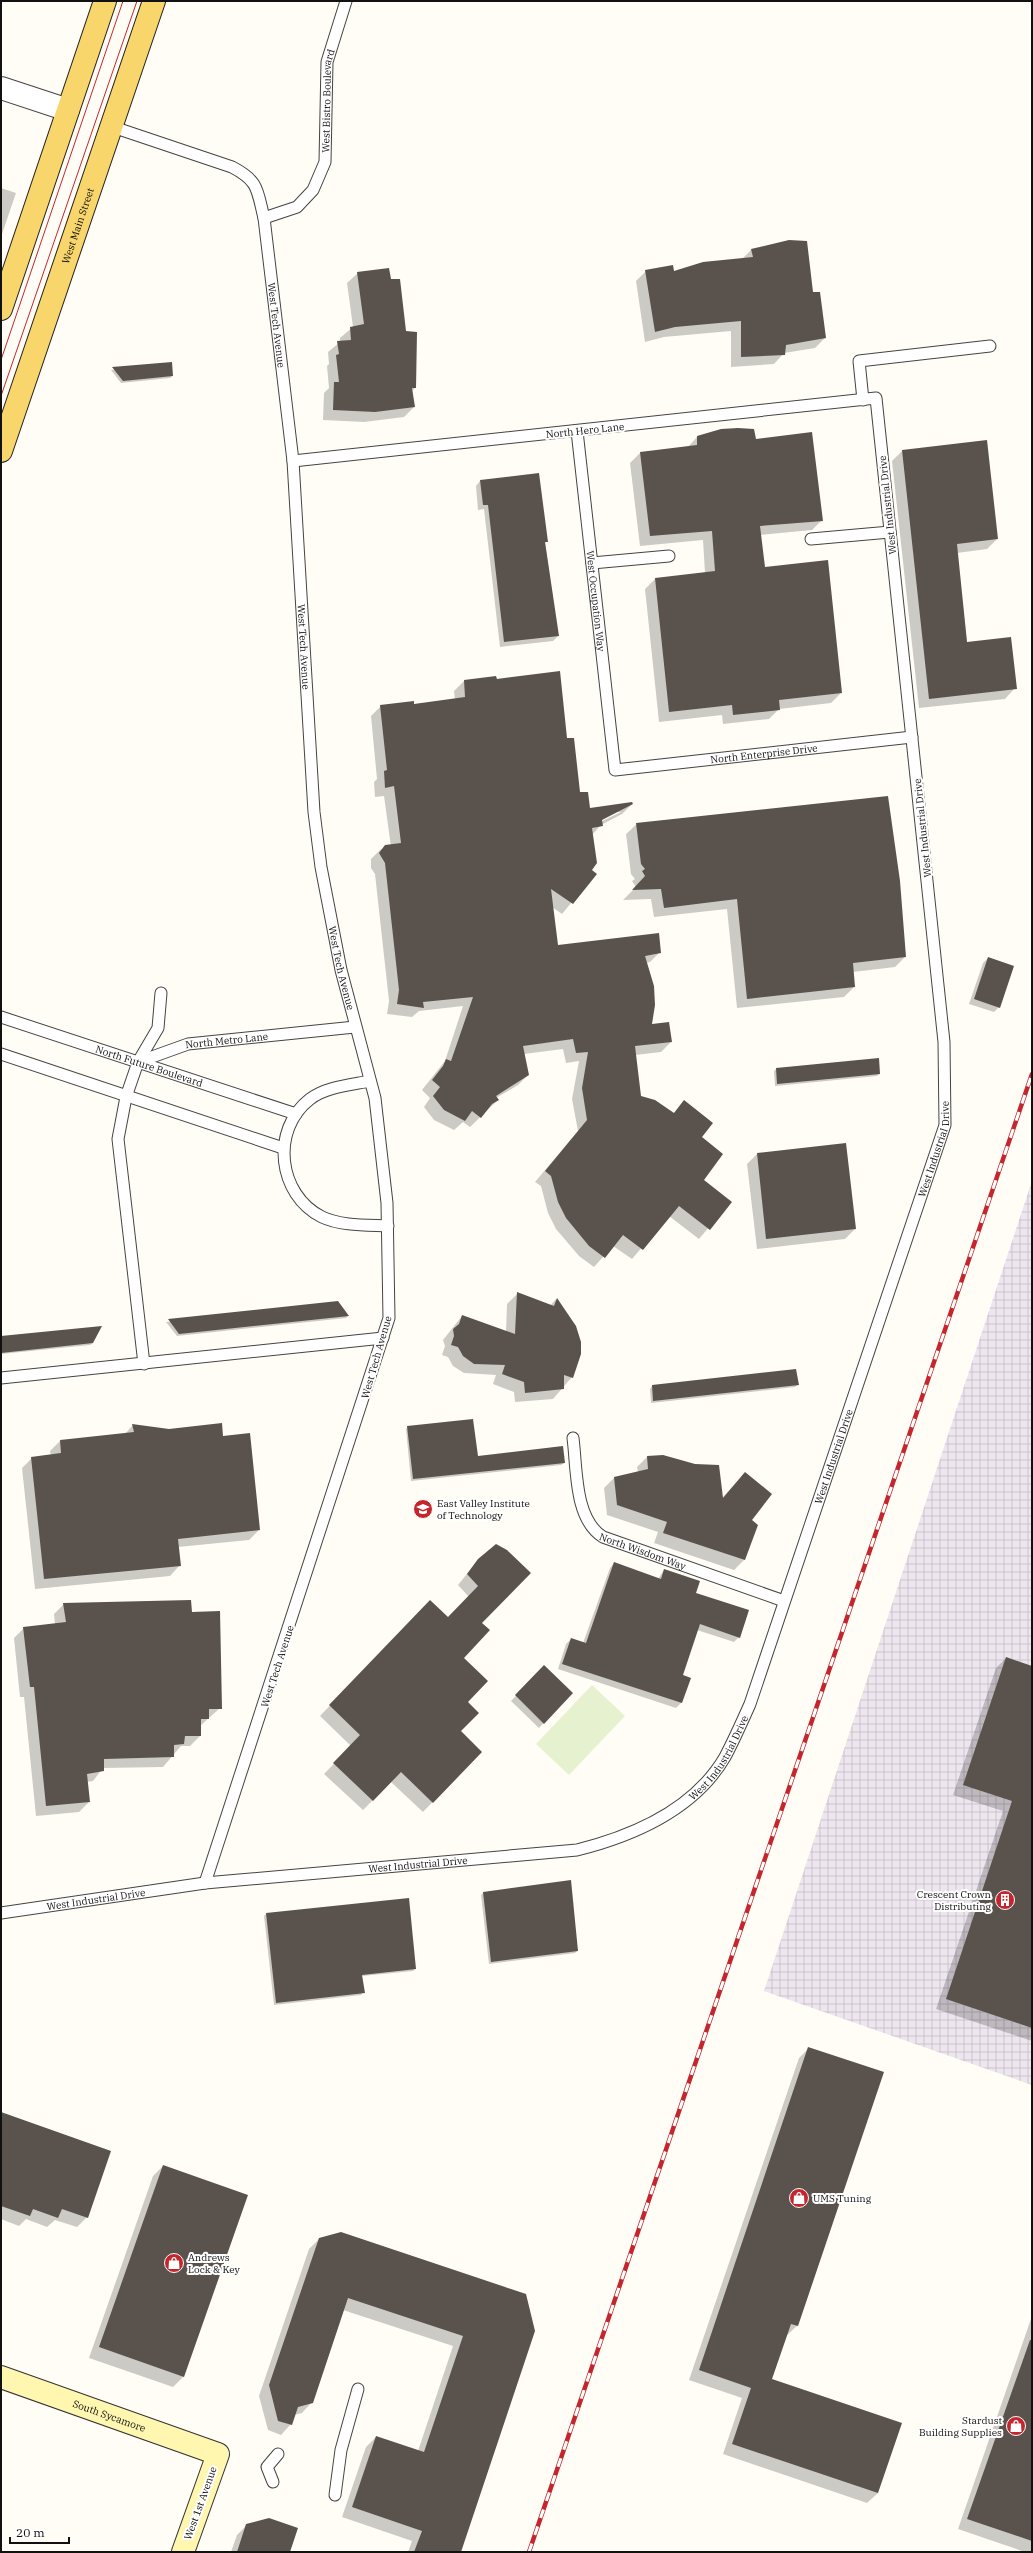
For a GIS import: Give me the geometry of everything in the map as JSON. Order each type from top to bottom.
[{"type":"main road","points":[[1,309],[105,1]]},
{"type":"main road","name":"West Main Street","points":[[1,451],[110,126],[154,1]]},
{"type":"street","points":[[1,88],[68,110]]},
{"type":"street","name":"South Sycamore","points":[[1,2377],[218,2454]]},
{"type":"street","name":"West 1st Avenue","points":[[183,2552],[218,2454]]},
{"type":"lane","name":"West Bistro Boulevard","points":[[264,218],[297,207],[313,190],[325,162],[328,62],[346,1]]},
{"type":"lane","name":"West Tech Avenue","points":[[110,126],[232,167],[246,174],[255,183],[264,218],[293,461],[318,845],[341,970],[375,1098],[388,1226],[389,1318],[205,1883]]},
{"type":"lane","points":[[863,400],[859,361],[990,346]]},
{"type":"lane","name":"North Hero Lane","points":[[293,461],[876,398]]},
{"type":"lane","name":"West Industrial Drive","points":[[1,1913],[205,1883],[577,1850],[615,1841],[653,1822],[694,1797],[724,1758],[750,1704],[945,1125],[944,1042],[876,398]]},
{"type":"lane","name":"West Occupation Way","points":[[577,431],[615,770]]},
{"type":"lane","points":[[811,539],[890,532]]},
{"type":"lane","points":[[592,563],[670,556]]},
{"type":"lane","name":"North Enterprise Drive","points":[[615,770],[912,737]]},
{"type":"lane","points":[[144,1364],[118,1139],[126,1097],[138,1062],[158,1028],[161,992]]},
{"type":"lane","name":"North Future Boulevard","points":[[1,1018],[296,1114]]},
{"type":"lane","name":"North Metro Lane","points":[[138,1062],[188,1044],[355,1026]]},
{"type":"lane","points":[[1,1054],[126,1097],[283,1148]]},
{"type":"lane","points":[[370,1082],[326,1091],[309,1100],[296,1114],[283,1148],[284,1169],[293,1189],[305,1206],[322,1217],[341,1222],[388,1226]]},
{"type":"lane","points":[[1,1378],[383,1338]]},
{"type":"lane","name":"North Wisdom Way","points":[[573,1438],[582,1512],[594,1531],[603,1537],[784,1601]]},
{"type":"lane","points":[[335,2495],[341,2450],[358,2389]]},
{"type":"lane","points":[[273,2482],[267,2467],[278,2454]]},
{"type":"shaded area","points":[[1032,1181],[1032,2085],[764,1991]]},
{"type":"green space","points":[[592,1685],[625,1716],[569,1775],[536,1744]]},
{"type":"building","points":[[789,240],[807,241],[813,292],[820,292],[826,338],[786,345],[785,355],[741,357],[741,321],[675,327],[655,332],[645,270],[673,265],[674,271],[703,262],[753,257],[751,249]]},
{"type":"building","points":[[389,268],[391,279],[400,279],[406,331],[417,332],[416,388],[412,388],[415,407],[375,412],[333,410],[334,382],[339,382],[336,355],[339,354],[337,341],[351,340],[350,327],[364,324],[357,272]]},
{"type":"building","points":[[172,362],[173,376],[123,381],[112,367]]},
{"type":"building","points":[[721,429],[754,429],[756,439],[812,432],[823,521],[760,526],[765,567],[828,560],[842,693],[779,700],[780,710],[733,715],[732,705],[669,712],[655,578],[715,571],[712,531],[650,536],[640,452],[697,445],[697,436]]},
{"type":"building","points":[[987,440],[998,539],[957,544],[967,642],[1011,637],[1017,689],[929,699],[902,450]]},
{"type":"building","points":[[539,473],[548,542],[545,542],[559,636],[504,642],[488,505],[483,505],[480,480]]},
{"type":"building","points":[[560,671],[567,738],[574,738],[580,792],[588,792],[590,808],[632,802],[633,804],[602,820],[603,826],[592,828],[597,863],[592,870],[597,874],[573,904],[551,889],[558,945],[659,933],[661,953],[645,956],[654,986],[655,1005],[652,1024],[669,1022],[672,1042],[635,1046],[641,1096],[655,1100],[674,1113],[684,1100],[713,1123],[702,1137],[723,1154],[704,1180],[732,1202],[710,1230],[679,1206],[643,1250],[623,1235],[605,1258],[589,1246],[566,1218],[558,1202],[551,1176],[545,1171],[587,1120],[582,1088],[588,1052],[576,1053],[573,1039],[523,1046],[529,1075],[496,1096],[499,1100],[492,1104],[481,1118],[472,1111],[465,1121],[444,1110],[433,1096],[440,1087],[432,1080],[443,1066],[446,1059],[451,1061],[473,997],[423,1002],[424,1008],[397,1004],[399,990],[385,863],[379,853],[385,845],[401,843],[394,786],[385,788],[384,771],[387,770],[380,705],[414,701],[414,704],[465,697],[464,680],[496,676],[497,679]]},
{"type":"building","points":[[888,796],[900,881],[906,957],[853,963],[855,987],[747,999],[737,899],[664,908],[661,889],[632,890],[645,876],[642,871],[645,869],[641,864],[636,823]]},
{"type":"building","points":[[988,957],[1014,966],[1000,1008],[974,999]]},
{"type":"building","points":[[879,1058],[880,1074],[777,1084],[776,1068]]},
{"type":"building","points":[[846,1143],[856,1229],[766,1239],[757,1153]]},
{"type":"building","points":[[517,1292],[554,1306],[557,1298],[576,1326],[581,1342],[581,1354],[573,1378],[564,1375],[564,1389],[525,1393],[524,1382],[502,1374],[505,1365],[474,1364],[463,1356],[458,1347],[451,1345],[454,1336],[453,1329],[459,1324],[462,1315],[515,1334]]},
{"type":"building","points":[[338,1301],[349,1316],[179,1334],[168,1319]]},
{"type":"building","points":[[102,1326],[93,1343],[1,1353],[1,1336]]},
{"type":"building","points":[[796,1369],[799,1385],[653,1401],[652,1385]]},
{"type":"building","points":[[473,1419],[478,1456],[563,1446],[565,1463],[413,1479],[407,1426]]},
{"type":"building","points":[[222,1423],[223,1436],[250,1433],[260,1530],[178,1539],[181,1566],[44,1579],[31,1457],[61,1453],[60,1440],[134,1432],[132,1424],[169,1429]]},
{"type":"building","points":[[663,1455],[695,1464],[719,1465],[723,1498],[745,1472],[772,1494],[752,1520],[758,1525],[745,1560],[663,1533],[667,1522],[617,1505],[614,1477],[648,1469],[647,1456]]},
{"type":"building","points":[[496,1544],[507,1550],[531,1573],[482,1623],[490,1630],[464,1658],[488,1681],[468,1702],[479,1713],[461,1731],[482,1752],[433,1803],[401,1772],[373,1801],[333,1763],[360,1735],[329,1705],[430,1600],[448,1617],[478,1586],[467,1574],[478,1559]]},
{"type":"building","points":[[614,1562],[661,1579],[664,1569],[700,1581],[696,1593],[749,1610],[740,1638],[700,1624],[683,1675],[691,1678],[682,1703],[562,1664],[571,1638],[586,1643]]},
{"type":"building","points":[[191,1600],[192,1612],[220,1611],[222,1709],[209,1709],[209,1719],[201,1719],[201,1736],[185,1736],[184,1744],[174,1745],[174,1757],[104,1759],[104,1771],[87,1774],[90,1802],[46,1806],[34,1687],[30,1687],[23,1627],[66,1622],[63,1603]]},
{"type":"building","name":"Crescent Crown Distributing","points":[[1006,1657],[1032,1666],[1032,2028],[946,1999],[1012,1801],[963,1785]]},
{"type":"building","points":[[544,1665],[573,1693],[544,1724],[515,1695]]},
{"type":"building","points":[[571,1880],[578,1951],[491,1962],[483,1892]]},
{"type":"building","points":[[409,1898],[416,1969],[362,1975],[365,1993],[276,2003],[266,1913]]},
{"type":"building","name":"UMS Tuning","points":[[808,2047],[884,2072],[798,2326],[791,2324],[772,2379],[902,2423],[878,2493],[732,2444],[751,2388],[699,2370]]},
{"type":"building","points":[[1,2112],[111,2151],[88,2218],[62,2209],[58,2218],[33,2209],[30,2216],[1,2206]]},
{"type":"building","points":[[163,2165],[248,2195],[184,2377],[99,2347]]},
{"type":"building","points":[[341,2232],[526,2294],[535,2331],[461,2552],[414,2552],[422,2531],[352,2507],[376,2436],[424,2452],[463,2336],[348,2298],[313,2403],[298,2407],[292,2425],[278,2421],[269,2385],[319,2238]]},
{"type":"building","name":"Stardust Building Supplies","points":[[1030,2340],[1032,2340],[1032,2541],[967,2519]]},
{"type":"building","points":[[269,2518],[298,2528],[290,2552],[237,2552],[246,2524]]},
{"type":"tram line","points":[[1,360],[123,1]]},
{"type":"tram line","points":[[1,396],[137,1]]},
{"type":"railway","points":[[529,2552],[1032,1074]]},
{"type":"place","name":"East Valley Institute of Technology","points":[[423,1509]]},
{"type":"place","name":"Crescent Crown Distributing","points":[[1005,1900]]},
{"type":"place","name":"UMS Tuning","points":[[799,2198]]},
{"type":"place","name":"Andrews Lock & Key","points":[[174,2263]]},
{"type":"place","name":"Stardust Building Supplies","points":[[1016,2426]]}]
